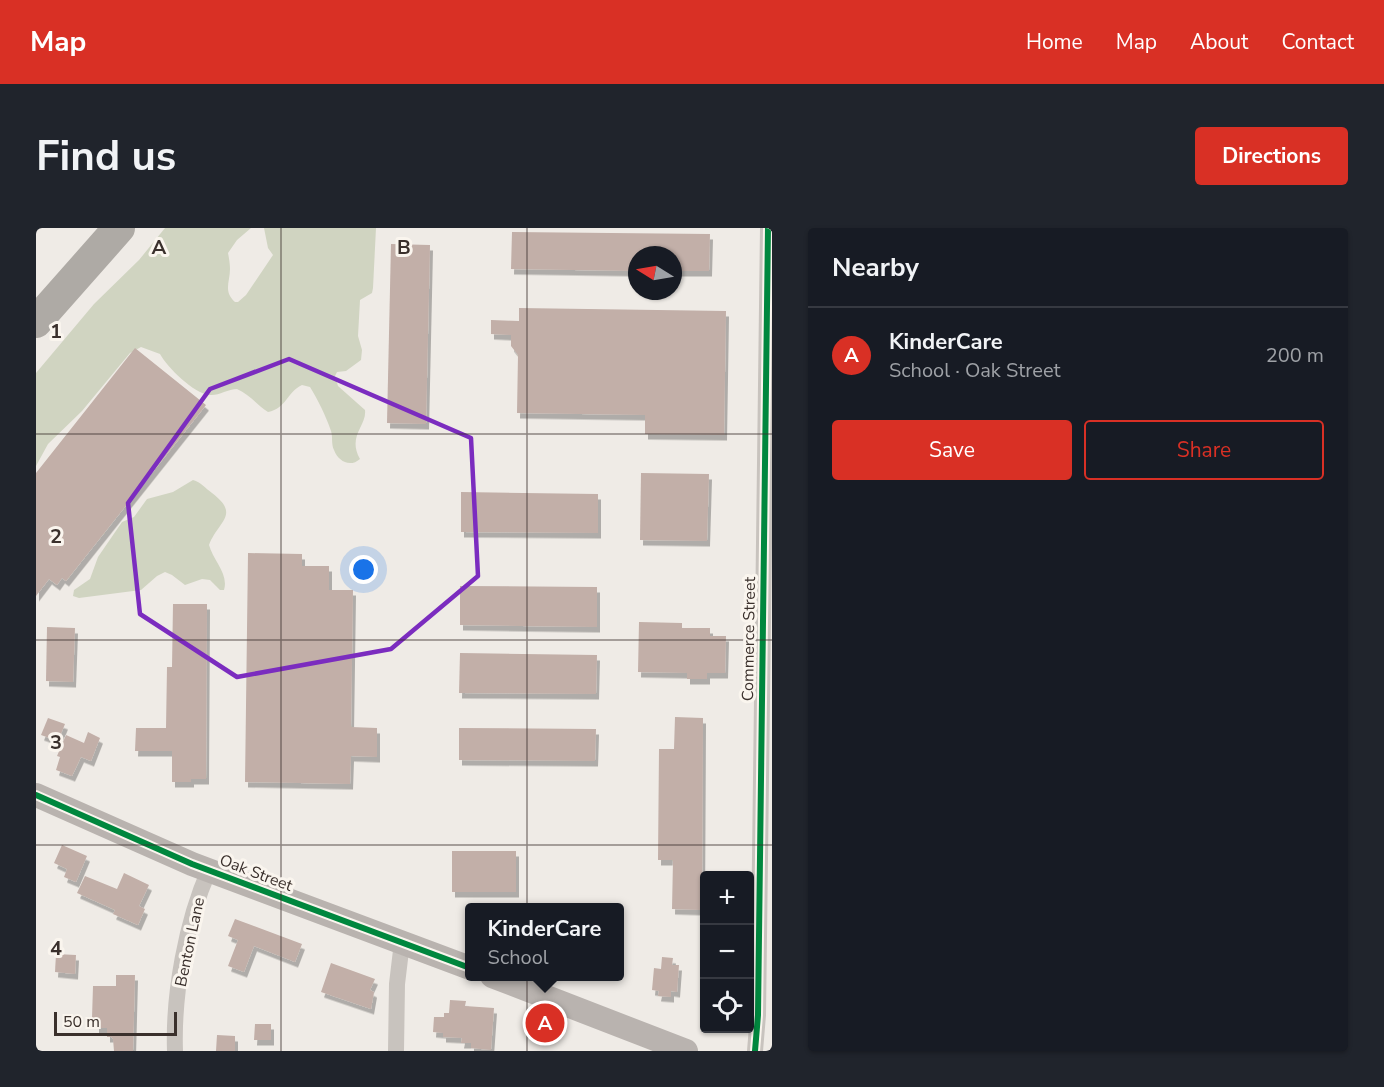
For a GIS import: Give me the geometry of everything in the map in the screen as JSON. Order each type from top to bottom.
[{"type":"highway","points":[[36,322],[119,228]]},
{"type":"street","name":"Commerce Street","points":[[755,1051],[758,1015],[768,228]]},
{"type":"street","name":"Oak Street","points":[[36,798],[163,852],[465,966]]},
{"type":"street","name":"Benton Lane","points":[[174,1051],[185,950],[192,918],[209,870]]},
{"type":"street","points":[[396,1051],[397,984],[402,942]]},
{"type":"street","points":[[505,981],[686,1051]]},
{"type":"highlighted area","points":[[289,359],[471,438],[478,576],[391,649],[237,677],[140,614],[128,503],[210,389]]},
{"type":"green space","points":[[165,228],[251,228],[237,240],[228,253],[230,269],[228,290],[231,298],[238,302],[246,295],[273,255],[268,248],[264,228],[376,228],[372,293],[360,300],[358,336],[362,350],[361,360],[346,371],[337,372],[335,376],[338,386],[365,410],[365,416],[356,438],[360,459],[348,463],[336,454],[329,425],[310,387],[302,385],[283,404],[268,412],[237,389],[213,395],[196,390],[169,366],[160,354],[141,347],[130,353],[82,411],[48,444],[36,466],[36,373],[94,304],[139,260]]},
{"type":"green space","points":[[193,480],[212,493],[225,507],[225,518],[209,545],[223,573],[224,590],[220,590],[210,580],[202,579],[185,585],[165,572],[141,590],[79,598],[73,596],[74,590],[90,579],[98,557],[122,522],[134,517],[147,499],[173,492]]},
{"type":"building","points":[[512,232],[710,234],[709,271],[682,271],[682,246],[628,246],[628,271],[511,269]]},
{"type":"building","points":[[391,244],[430,245],[426,424],[387,423]]},
{"type":"building","points":[[519,308],[726,311],[724,435],[645,434],[645,415],[517,413],[518,355],[511,346],[511,335],[491,334],[491,320],[519,321]]},
{"type":"building","points":[[135,348],[206,405],[66,581],[62,578],[57,585],[49,579],[36,596],[36,473]]},
{"type":"building","points":[[641,473],[709,474],[707,541],[640,540]]},
{"type":"building","points":[[461,492],[598,494],[598,533],[461,532]]},
{"type":"building","points":[[248,553],[302,554],[302,566],[329,566],[329,590],[353,590],[351,727],[377,728],[377,757],[351,756],[350,784],[245,782]]},
{"type":"building","points":[[460,586],[597,587],[597,627],[460,625]]},
{"type":"building","points":[[173,604],[207,604],[206,779],[191,779],[191,782],[172,782],[172,751],[135,751],[136,728],[166,728],[167,667],[172,667]]},
{"type":"building","points":[[639,622],[682,623],[682,628],[710,628],[710,636],[726,636],[725,673],[707,673],[707,679],[687,679],[687,673],[638,672]]},
{"type":"building","points":[[47,627],[75,628],[73,682],[46,681]]},
{"type":"building","points":[[460,653],[597,655],[596,694],[459,693]]},
{"type":"building","points":[[675,717],[703,718],[700,910],[672,909],[673,860],[658,860],[659,749],[674,749]]},
{"type":"building","points":[[48,718],[65,724],[58,741],[41,735]]},
{"type":"building","points":[[459,728],[596,729],[595,761],[459,760]]},
{"type":"building","points":[[88,732],[100,738],[91,761],[81,757],[72,776],[56,770],[60,757],[57,756],[66,735],[84,743]]},
{"type":"building","points":[[62,845],[87,856],[76,882],[64,877],[67,869],[54,863]]},
{"type":"building","points":[[452,851],[516,851],[516,892],[452,892]]},
{"type":"building","points":[[124,873],[149,885],[139,906],[145,909],[138,925],[113,914],[115,910],[77,893],[85,876],[117,889]]},
{"type":"building","points":[[235,919],[302,944],[295,962],[254,946],[244,972],[228,966],[238,940],[228,936]]},
{"type":"building","points":[[56,954],[76,955],[75,974],[55,972]]},
{"type":"building","points":[[662,957],[673,958],[672,965],[679,965],[677,992],[671,991],[671,997],[658,996],[659,991],[652,990],[654,968],[661,969]]},
{"type":"building","points":[[331,963],[375,979],[370,990],[374,992],[371,1009],[321,992]]},
{"type":"building","points":[[116,975],[135,975],[133,1051],[114,1051],[113,1039],[107,1037],[107,1028],[96,1028],[96,1018],[92,1018],[93,986],[116,986]]},
{"type":"building","points":[[450,1000],[466,1001],[465,1006],[494,1008],[491,1050],[471,1048],[471,1043],[461,1043],[462,1038],[443,1037],[443,1033],[433,1032],[434,1017],[444,1017],[444,1013],[449,1013]]},
{"type":"building","points":[[255,1024],[271,1024],[271,1040],[254,1040]]},
{"type":"building","points":[[217,1035],[235,1036],[235,1051],[216,1051]]},
{"type":"cycle path","points":[[755,1051],[758,1015],[768,228]]},
{"type":"cycle path","points":[[36,795],[192,864],[465,966]]},
{"type":"place","name":"KinderCare","points":[[545,1023]]}]
